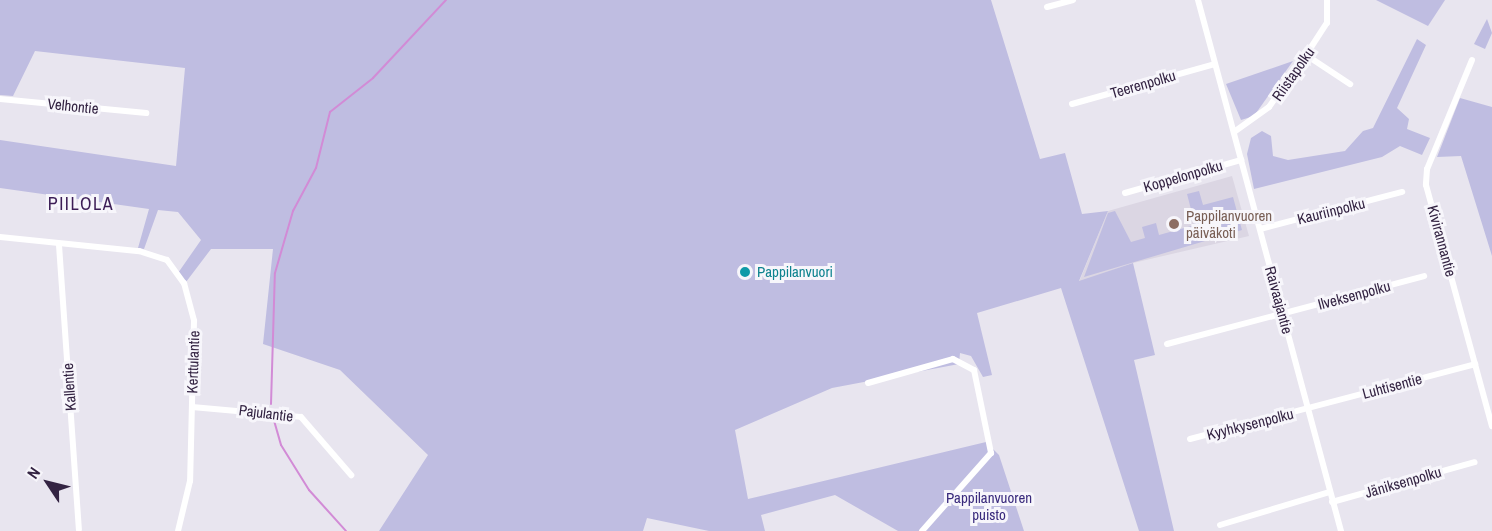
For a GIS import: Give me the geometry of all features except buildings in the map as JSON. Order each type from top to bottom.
[{"type":"street","points":[[1047,7],[1073,0]]},
{"type":"street","name":"Raivaajantie","points":[[1198,0],[1341,531]]},
{"type":"street","name":"Riistapolku","points":[[1233,132],[1269,107],[1327,23],[1327,0]]},
{"type":"street","points":[[1306,55],[1350,84]]},
{"type":"street","name":"Kivirannantie","points":[[1472,60],[1427,169],[1426,185],[1492,426]]},
{"type":"street","name":"Teerenpolku","points":[[1072,104],[1215,64]]},
{"type":"street","name":"Velhontie","points":[[0,99],[146,113]]},
{"type":"street","name":"Koppelonpolku","points":[[1125,193],[1241,160]]},
{"type":"street","name":"Kauriinpolku","points":[[1260,229],[1402,192]]},
{"type":"street","name":"Kerttulantie","points":[[0,237],[59,245],[139,251],[167,260],[184,283],[194,321],[192,407],[190,481],[178,531]]},
{"type":"street","name":"Kallentie","points":[[59,245],[80,529]]},
{"type":"street","name":"Ilveksenpolku","points":[[1167,344],[1424,276]]},
{"type":"street","points":[[868,383],[954,359],[974,370],[991,453],[922,531]]},
{"type":"street","name":"Luhtisentie","points":[[1309,408],[1475,364]]},
{"type":"street","name":"Pajulantie","points":[[192,407],[301,417],[351,475]]},
{"type":"street","name":"Kyyhkysenpolku","points":[[1190,439],[1309,408]]},
{"type":"street","name":"Jäniksenpolku","points":[[1332,502],[1475,462]]},
{"type":"street","points":[[1220,525],[1329,492]]},
{"type":"shaded area","name":"Pappilanvuoren päiväkoti","points":[[1232,176],[1249,236],[1133,263],[1079,282],[1108,211]]},
{"type":"green space","name":"Pappilanvuoren puisto","points":[[0,0],[991,0],[1040,159],[1065,153],[1082,214],[1108,211],[1079,281],[1133,263],[1155,355],[1134,360],[1174,531],[1139,531],[1061,288],[977,313],[992,375],[983,377],[971,356],[960,353],[959,364],[832,388],[735,430],[748,499],[986,442],[999,455],[1024,531],[898,531],[835,495],[761,515],[765,531],[709,531],[647,518],[643,531],[379,531],[428,455],[340,370],[263,344],[273,249],[211,249],[186,282],[178,273],[201,240],[178,212],[158,210],[144,249],[138,248],[149,209],[0,188],[0,140],[176,166],[185,68],[35,51],[13,96],[0,95]]},
{"type":"green space","points":[[1376,0],[1445,0],[1428,26]]},
{"type":"green space","points":[[1487,19],[1492,33],[1485,49],[1474,44]]},
{"type":"green space","points":[[1417,39],[1426,45],[1397,108],[1409,119],[1407,129],[1430,138],[1422,155],[1400,146],[1382,157],[1254,189],[1247,154],[1251,138],[1262,131],[1271,136],[1273,156],[1288,160],[1345,151],[1363,131],[1373,128]]},
{"type":"green space","points":[[1293,61],[1254,116],[1241,120],[1226,84]]},
{"type":"green space","points":[[1460,98],[1492,107],[1492,256],[1461,156],[1437,157]]},
{"type":"green space","points":[[1199,191],[1203,205],[1233,197],[1242,230],[1084,277],[1108,213],[1115,211],[1131,242],[1145,238],[1142,227],[1156,223],[1159,235],[1195,225],[1187,194]]},
{"type":"waterway","points":[[271,404],[275,273],[293,211],[316,168],[330,112],[373,78],[446,0]]},
{"type":"waterway","points":[[273,417],[281,445],[309,490],[346,531]]},
{"type":"place","name":"Pappilanvuoren päiväkoti","points":[[1174,224]]},
{"type":"place","name":"Pappilanvuori","points":[[745,272]]},
{"type":"district","name":"PIILOLA","points":[[81,204]]}]
